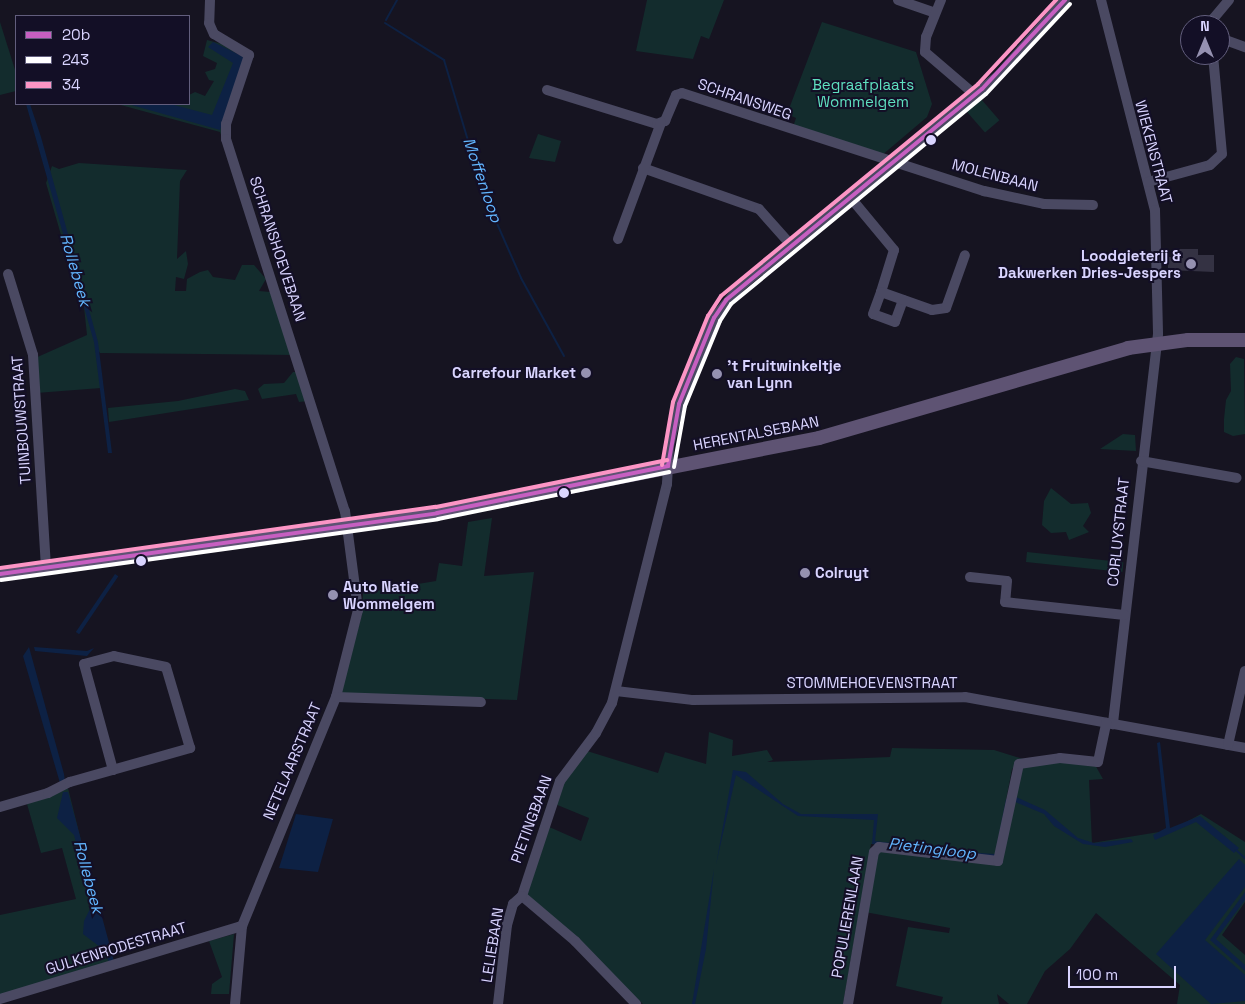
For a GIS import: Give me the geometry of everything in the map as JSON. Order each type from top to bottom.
[{"type":"main road","name":"HERENTALSEBAAN","points":[[0,574],[437,513],[668,466],[819,438],[1080,359],[1156,344],[1245,340]]},
{"type":"street","name":"SCHRANSHOEVEBAAN","points":[[210,0],[209,23],[214,34],[249,56],[226,124],[226,138],[325,446],[347,526]]},
{"type":"street","points":[[898,0],[936,13]]},
{"type":"street","points":[[941,0],[925,52],[974,94]]},
{"type":"street","name":"PIETINGBAAN","points":[[522,896],[560,781],[601,726],[616,691],[668,466],[679,404],[714,318],[740,287],[892,164],[1009,64],[1065,0]]},
{"type":"street","name":"WIEKENSTRAAT","points":[[1101,0],[1155,210],[1156,344]]},
{"type":"street","points":[[1216,15],[1230,0]]},
{"type":"street","points":[[1230,42],[1245,47]]},
{"type":"street","points":[[1148,182],[1210,165],[1222,154],[1214,65]]},
{"type":"street","points":[[547,90],[661,124]]},
{"type":"street","name":"SCHRANSWEG","points":[[618,238],[642,168],[661,124],[676,95],[682,93],[892,164]]},
{"type":"street","name":"MOLENBAAN","points":[[892,164],[1024,200],[1093,205]]},
{"type":"street","points":[[642,168],[759,209],[791,245]]},
{"type":"street","points":[[850,197],[894,250],[873,314],[895,322],[903,300]]},
{"type":"street","points":[[881,292],[932,310],[946,308],[965,254]]},
{"type":"street","name":"TUINBOUWSTRAAT","points":[[8,274],[33,355],[46,568]]},
{"type":"street","name":"CORLUYSTRAAT","points":[[1109,723],[1124,615],[1156,344]]},
{"type":"street","points":[[1141,462],[1237,478]]},
{"type":"street","name":"NETELAARSTRAAT","points":[[234,1004],[242,926],[336,697],[358,610],[347,526]]},
{"type":"street","points":[[970,577],[1007,581],[1005,602],[1124,615]]},
{"type":"street","points":[[0,807],[113,770],[190,748],[166,667],[114,656],[84,664],[113,770]]},
{"type":"street","points":[[1228,745],[1245,671]]},
{"type":"street","name":"STOMMEHOEVENSTRAAT","points":[[616,691],[693,700],[943,696],[1109,723],[1245,748]]},
{"type":"street","points":[[336,697],[481,702]]},
{"type":"street","name":"POPULIERENLAAN","points":[[848,1004],[874,852],[879,847],[998,861],[1011,799],[1014,774],[1023,761],[1060,758],[1098,762],[1109,723]]},
{"type":"street","points":[[522,896],[575,941],[636,1004]]},
{"type":"street","name":"LELIEBAAN","points":[[498,1004],[507,925],[513,904],[522,896]]},
{"type":"street","name":"GULKENRODESTRAAT","points":[[0,999],[242,926]]},
{"type":"green space","points":[[647,0],[724,0],[709,39],[701,36],[693,59],[636,51]]},
{"type":"green space","points":[[0,22],[15,70],[15,91],[0,95]]},
{"type":"green space","name":"Begraafplaats Wommelgem","points":[[822,22],[916,52],[932,104],[927,117],[881,156],[793,127],[796,118],[787,114]]},
{"type":"green space","points":[[207,40],[237,48],[222,130],[234,173],[220,132],[121,105],[190,105],[190,94],[195,92],[205,96],[214,81],[209,80],[205,72],[215,69],[217,63],[203,56]]},
{"type":"green space","points":[[981,99],[999,120],[985,133],[967,111]]},
{"type":"green space","points":[[538,134],[561,141],[555,162],[529,158]]},
{"type":"green space","points":[[79,163],[187,170],[180,181],[177,259],[186,251],[188,264],[184,279],[176,277],[175,291],[186,291],[187,279],[200,272],[208,270],[213,277],[235,280],[242,265],[254,265],[266,279],[259,291],[270,292],[294,355],[100,353],[95,346],[101,388],[36,393],[33,359],[87,335],[83,298],[78,294],[46,183],[52,166],[59,169]]},
{"type":"green space","points":[[1236,357],[1244,359],[1245,434],[1233,436],[1224,432],[1224,419],[1226,400],[1231,391],[1230,364]]},
{"type":"green space","points":[[293,372],[298,372],[308,401],[299,402],[296,394],[262,399],[258,389],[264,384],[284,383]]},
{"type":"green space","points":[[235,389],[245,391],[249,400],[109,422],[108,408],[178,401]]},
{"type":"green space","points":[[1123,434],[1135,435],[1136,451],[1100,449]]},
{"type":"green space","points":[[1051,488],[1071,504],[1088,503],[1091,513],[1083,526],[1089,532],[1069,540],[1066,532],[1051,533],[1042,525],[1044,501]]},
{"type":"green space","points":[[492,518],[484,576],[534,572],[517,700],[340,694],[362,614],[363,593],[436,581],[439,563],[462,566],[468,522]]},
{"type":"green space","points":[[1027,552],[1123,562],[1122,572],[1026,562]]},
{"type":"green space","points":[[709,732],[733,740],[732,756],[767,750],[773,760],[767,762],[890,757],[892,748],[994,750],[1023,759],[1012,769],[995,858],[871,844],[843,1004],[643,1004],[527,896],[547,826],[581,841],[589,818],[555,804],[564,783],[587,751],[658,773],[665,752],[706,764]]},
{"type":"green space","points":[[1028,763],[1094,763],[1103,779],[1089,780],[1092,843],[1171,830],[1201,814],[1245,842],[1245,902],[1222,935],[1245,955],[1245,1004],[1177,1004],[1180,985],[1096,913],[1070,949],[1045,971],[1027,1004],[1009,1004],[997,994],[999,1004],[941,1004],[943,997],[896,986],[908,927],[949,933],[950,928],[865,912],[876,856],[881,851],[993,863],[1016,776]]},
{"type":"green space","points":[[68,788],[112,965],[0,999],[0,915],[76,899],[62,848],[41,853],[27,804]]},
{"type":"green space","points":[[234,934],[229,994],[211,994],[212,984],[222,977],[209,941]]},
{"type":"water","points":[[213,42],[244,57],[220,130],[132,105],[174,105],[212,115],[233,63],[208,47]]},
{"type":"water","name":"Rollebeek","points":[[26,105],[30,105],[41,137],[98,342],[112,453],[108,453],[94,342]]},
{"type":"water","points":[[115,574],[118,576],[79,634],[76,632]]},
{"type":"water","points":[[29,647],[64,774],[65,781],[60,783],[23,656]]},
{"type":"water","points":[[34,647],[87,651],[94,648],[87,656],[35,651]]},
{"type":"water","points":[[1160,742],[1170,828],[1200,816],[1239,848],[1234,853],[1196,822],[1155,840],[1153,835],[1166,828],[1157,743]]},
{"type":"water","points":[[733,770],[746,772],[783,804],[801,814],[878,814],[875,841],[966,852],[995,854],[1006,799],[1009,799],[997,855],[994,857],[872,844],[874,820],[798,816],[736,775],[716,865]]},
{"type":"water","name":"Rollebeek","points":[[63,792],[68,792],[114,961],[109,962],[104,950],[83,934],[84,921],[93,903],[74,835],[57,818]]},
{"type":"water","points":[[1016,797],[1045,810],[1078,838],[1094,843],[1131,839],[1133,842],[1105,847],[1083,844],[1054,826],[1044,814],[1013,801]]},
{"type":"water","points":[[296,814],[333,819],[318,872],[279,868]]},
{"type":"water","points":[[1239,859],[1245,865],[1245,887],[1205,940],[1245,975],[1245,1001],[1211,1004],[1156,954]]},
{"type":"water","points":[[714,869],[706,949],[695,1004],[692,1004]]},
{"type":"water","points":[[1245,892],[1245,900],[1216,939],[1245,965],[1245,971],[1210,940]]},
{"type":"building","name":"Loodgieterij & Dakwerken Dries-Jespers","points":[[1177,249],[1198,249],[1198,255],[1214,255],[1214,272],[1168,270],[1168,257],[1177,257]]},
{"type":"waterway","name":"Moffenloop","points":[[386,20],[397,0]]},
{"type":"waterway","name":"Moffenloop","points":[[385,23],[444,60],[484,194],[521,278],[564,356]]},
{"type":"waterway","name":"Pietingloop","points":[[1236,850],[1245,858]]},
{"type":"transit line","name":"34","points":[[662,465],[673,402],[708,316],[721,296],[978,84],[1056,0]]},
{"type":"transit line","name":"20b","points":[[668,466],[679,404],[714,318],[726,300],[982,89],[1065,0]]},
{"type":"transit line","name":"243","points":[[674,467],[685,406],[720,321],[731,304],[986,94],[1070,4]]},
{"type":"transit line","name":"34","points":[[0,568],[436,507],[667,460]]},
{"type":"transit line","name":"20b","points":[[0,574],[437,513],[668,466]]},
{"type":"transit line","name":"243","points":[[1,580],[438,519],[669,472]]},
{"type":"place","name":"Loodgieterij & Dakwerken Dries-Jespers","points":[[1191,264]]},
{"type":"place","name":"Carrefour Market","points":[[586,373]]},
{"type":"place","name":"'t Fruitwinkeltje van Lynn","points":[[717,374]]},
{"type":"place","name":"Colruyt","points":[[805,573]]},
{"type":"place","name":"Auto Natie Wommelgem","points":[[333,595]]}]
